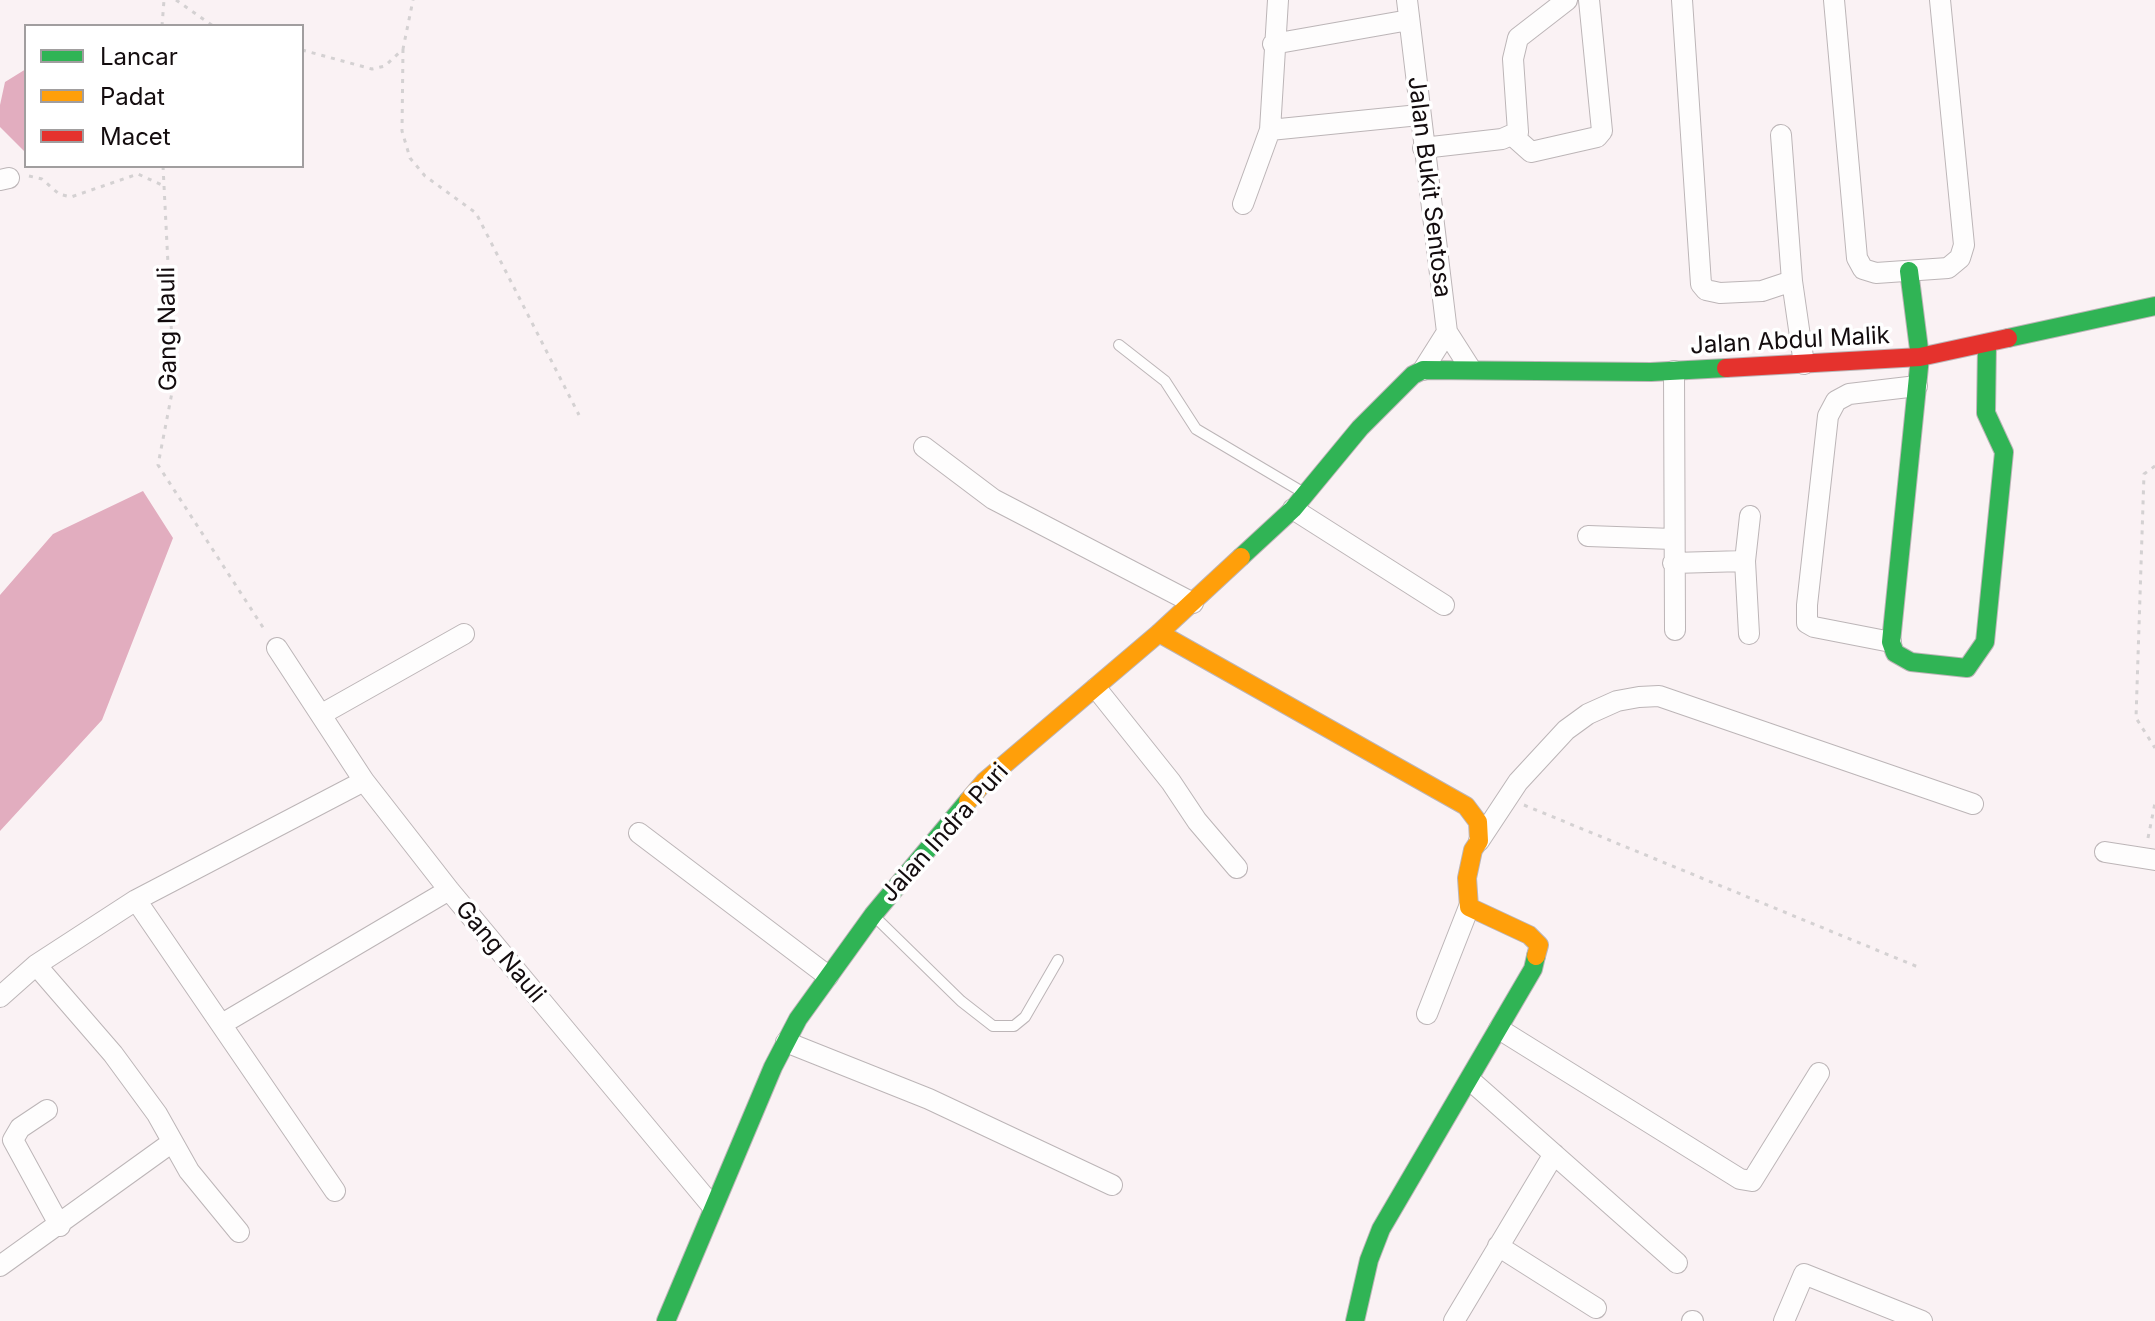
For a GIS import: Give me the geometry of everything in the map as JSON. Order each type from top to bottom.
[{"type":"street","points":[[1243,204],[1270,130],[1278,0]]},
{"type":"street","points":[[1513,136],[1520,124],[1513,59],[1518,38],[1567,0]]},
{"type":"street","points":[[1423,148],[1513,136],[1531,152],[1597,137],[1602,131],[1589,0]]},
{"type":"street","points":[[1682,0],[1701,284],[1706,290],[1720,293],[1762,291],[1792,281]]},
{"type":"street","points":[[1834,0],[1857,258],[1863,269],[1876,273],[1948,268],[1960,258],[1964,245],[1940,0]]},
{"type":"street","points":[[1273,44],[1408,10]]},
{"type":"street","name":"Jalan Bukit Sentosa","points":[[1408,10],[1447,332],[1470,368]]},
{"type":"street","points":[[1270,130],[1419,115]]},
{"type":"street","points":[[1781,135],[1792,281],[1804,364]]},
{"type":"street","points":[[1909,271],[1920,357],[1891,642],[1895,653],[1911,662],[1967,668],[1973,664],[1985,642],[2004,452],[2003,444],[1986,413],[1987,343]]},
{"type":"street","name":"Jalan Abdul Malik","points":[[1423,370],[1674,371],[1920,357],[2155,306]]},
{"type":"street","name":"Jalan Indra Puri","points":[[666,1321],[712,1206],[786,1042],[828,976],[873,915],[985,781],[1193,603],[1298,501],[1360,428],[1423,370],[1447,332]]},
{"type":"street","points":[[1674,371],[1675,630]]},
{"type":"street","points":[[1891,642],[1814,627],[1807,623],[1807,605],[1828,416],[1836,401],[1849,394],[1917,386]]},
{"type":"street","points":[[924,447],[993,499],[1193,603]]},
{"type":"street","points":[[1298,501],[1444,605]]},
{"type":"street","points":[[1749,634],[1745,561],[1750,516]]},
{"type":"street","points":[[1588,536],[1673,539]]},
{"type":"street","points":[[1673,563],[1745,561]]},
{"type":"street","points":[[1159,633],[1452,795],[1478,822],[1479,841]]},
{"type":"street","points":[[322,714],[464,634]]},
{"type":"street","name":"Gang Nauli","points":[[277,648],[364,781],[449,890],[712,1206]]},
{"type":"street","points":[[1096,688],[1171,782],[1197,821],[1237,868]]},
{"type":"street","points":[[1427,1014],[1469,907],[1467,878],[1473,850],[1506,797],[1546,749],[1588,714],[1617,701],[1659,696],[1973,804]]},
{"type":"street","points":[[0,997],[36,965],[136,900],[364,781]]},
{"type":"street","points":[[639,833],[828,976]]},
{"type":"street","points":[[2105,852],[2150,859]]},
{"type":"street","points":[[222,1024],[449,890]]},
{"type":"street","points":[[136,900],[335,1191]]},
{"type":"street","points":[[1355,1321],[1374,1244],[1539,957],[1539,945],[1529,935],[1469,907]]},
{"type":"street","points":[[36,965],[113,1054],[157,1114],[171,1143],[239,1232]]},
{"type":"street","points":[[1499,1029],[1740,1179],[1752,1181],[1819,1073]]},
{"type":"street","points":[[786,1042],[929,1099],[1112,1185]]},
{"type":"street","points":[[1470,1080],[1677,1263]]},
{"type":"street","points":[[47,1110],[20,1128],[13,1140],[60,1226]]},
{"type":"street","points":[[0,1266],[60,1226],[171,1143]]},
{"type":"street","points":[[1454,1321],[1554,1154]]},
{"type":"street","points":[[1498,1246],[1596,1308]]},
{"type":"street","points":[[1784,1321],[1804,1274],[1922,1321]]},
{"type":"lane","points":[[1119,345],[1165,381],[1196,429],[1298,501]]},
{"type":"lane","points":[[873,915],[961,1001],[993,1026],[1014,1026],[1025,1017],[1058,960]]},
{"type":"path","points":[[162,24],[164,0]]},
{"type":"path","points":[[176,0],[210,24]]},
{"type":"path","points":[[413,0],[403,49],[402,131],[410,158],[425,176],[476,213],[579,415]]},
{"type":"path","points":[[304,51],[372,69],[385,66],[403,49]]},
{"type":"path","name":"Gang Nauli","points":[[163,168],[174,382],[158,465],[277,648]]},
{"type":"path","points":[[4,179],[42,179],[59,194],[71,197],[138,174],[164,186]]},
{"type":"path","points":[[2155,466],[2144,474],[2136,718],[2155,748]]},
{"type":"path","points":[[1506,797],[1918,967]]},
{"type":"path","points":[[2150,859],[2155,803]]},
{"type":"shaded area","points":[[24,70],[24,151],[0,127],[0,105],[5,82]]},
{"type":"shaded area","points":[[143,491],[173,538],[102,720],[0,831],[0,595],[53,534]]},
{"type":"traffic: fast","points":[[1909,271],[1920,357],[1891,642],[1895,653],[1911,662],[1967,668],[1985,642],[2004,452],[1986,413],[1987,343]]},
{"type":"traffic: fast","points":[[2008,338],[2155,306]]},
{"type":"traffic: fast","points":[[1241,557],[1293,509],[1360,428],[1413,375],[1423,370],[1651,372],[1726,368]]},
{"type":"traffic: fast","points":[[666,1321],[773,1067],[798,1019],[873,915],[968,801]]},
{"type":"traffic: fast","points":[[1355,1321],[1369,1260],[1381,1229],[1533,969],[1536,956]]},
{"type":"traffic: slow","points":[[968,801],[985,781],[1159,633],[1241,557]]},
{"type":"traffic: slow","points":[[1159,633],[1466,806],[1478,822],[1479,841],[1473,850],[1467,878],[1469,907],[1529,935],[1539,945],[1536,956]]},
{"type":"traffic: jam","points":[[1726,368],[1920,357],[2008,338]]}]
